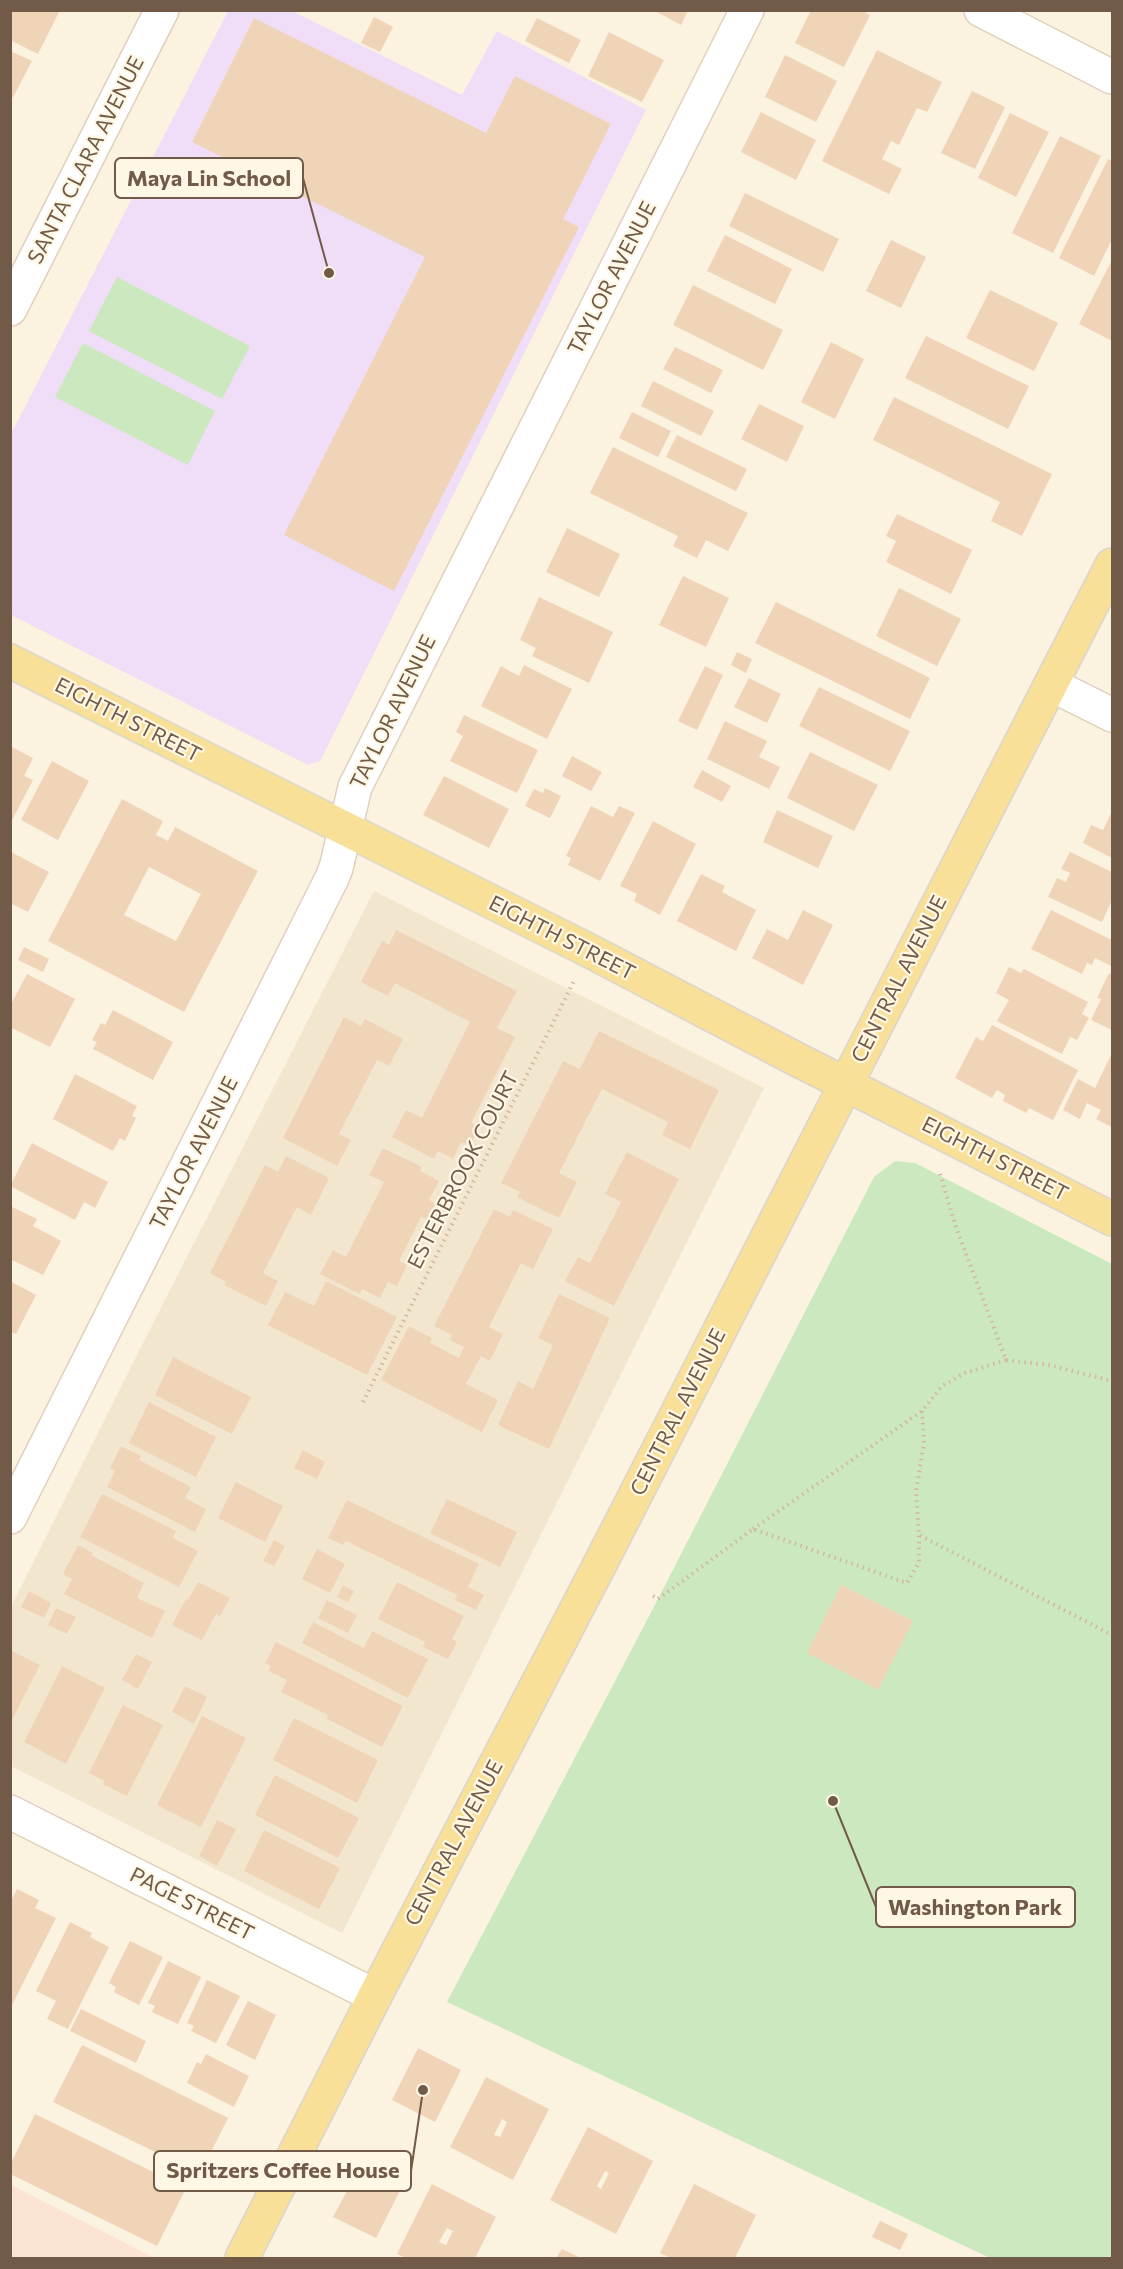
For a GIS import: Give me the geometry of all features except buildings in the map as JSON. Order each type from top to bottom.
[{"type":"main road","name":"CENTRAL AVENUE","points":[[242,2259],[375,1996],[592,1579],[1113,564]]},
{"type":"main road","name":"EIGHTH STREET","points":[[10,661],[590,951],[1113,1219]]},
{"type":"street","name":"SANTA CLARA AVENUE","points":[[10,309],[162,10]]},
{"type":"street","name":"TAYLOR AVENUE","points":[[10,1517],[332,878],[355,787],[747,10]]},
{"type":"street","points":[[981,10],[1113,77]]},
{"type":"street","points":[[1052,685],[1113,715]]},
{"type":"street","name":"PAGE STREET","points":[[10,1812],[375,1996]]},
{"type":"path","name":"ESTERBROOK COURT","points":[[363,1402],[590,951]]},
{"type":"path","points":[[940,1174],[956,1227],[1006,1360]]},
{"type":"path","points":[[653,1596],[658,1599],[753,1529],[922,1411],[942,1386],[965,1373],[1006,1360],[1049,1365],[1113,1382]]},
{"type":"path","points":[[753,1529],[907,1583],[919,1562],[916,1492],[924,1443],[922,1411]]},
{"type":"path","points":[[919,1535],[1113,1635]]},
{"type":"shaded area","points":[[228,11],[292,11],[462,95],[497,31],[646,110],[320,761],[308,765],[11,615],[10,436]]},
{"type":"shaded area","points":[[374,891],[764,1088],[342,1933],[11,1766],[10,1609]]},
{"type":"shaded area","points":[[11,2185],[155,2258],[11,2258]]},
{"type":"green space","points":[[117,277],[250,346],[222,399],[89,331]]},
{"type":"green space","points":[[83,343],[215,411],[188,465],[55,397]]},
{"type":"green space","points":[[895,1161],[915,1163],[1112,1264],[1112,2258],[990,2258],[447,2002],[658,1599],[874,1177]]},
{"type":"place","name":"Maya Lin School","points":[[329,273]]},
{"type":"place","name":"Washington Park","points":[[833,1801]]},
{"type":"place","name":"Spritzers Coffee House","points":[[423,2090]]}]
